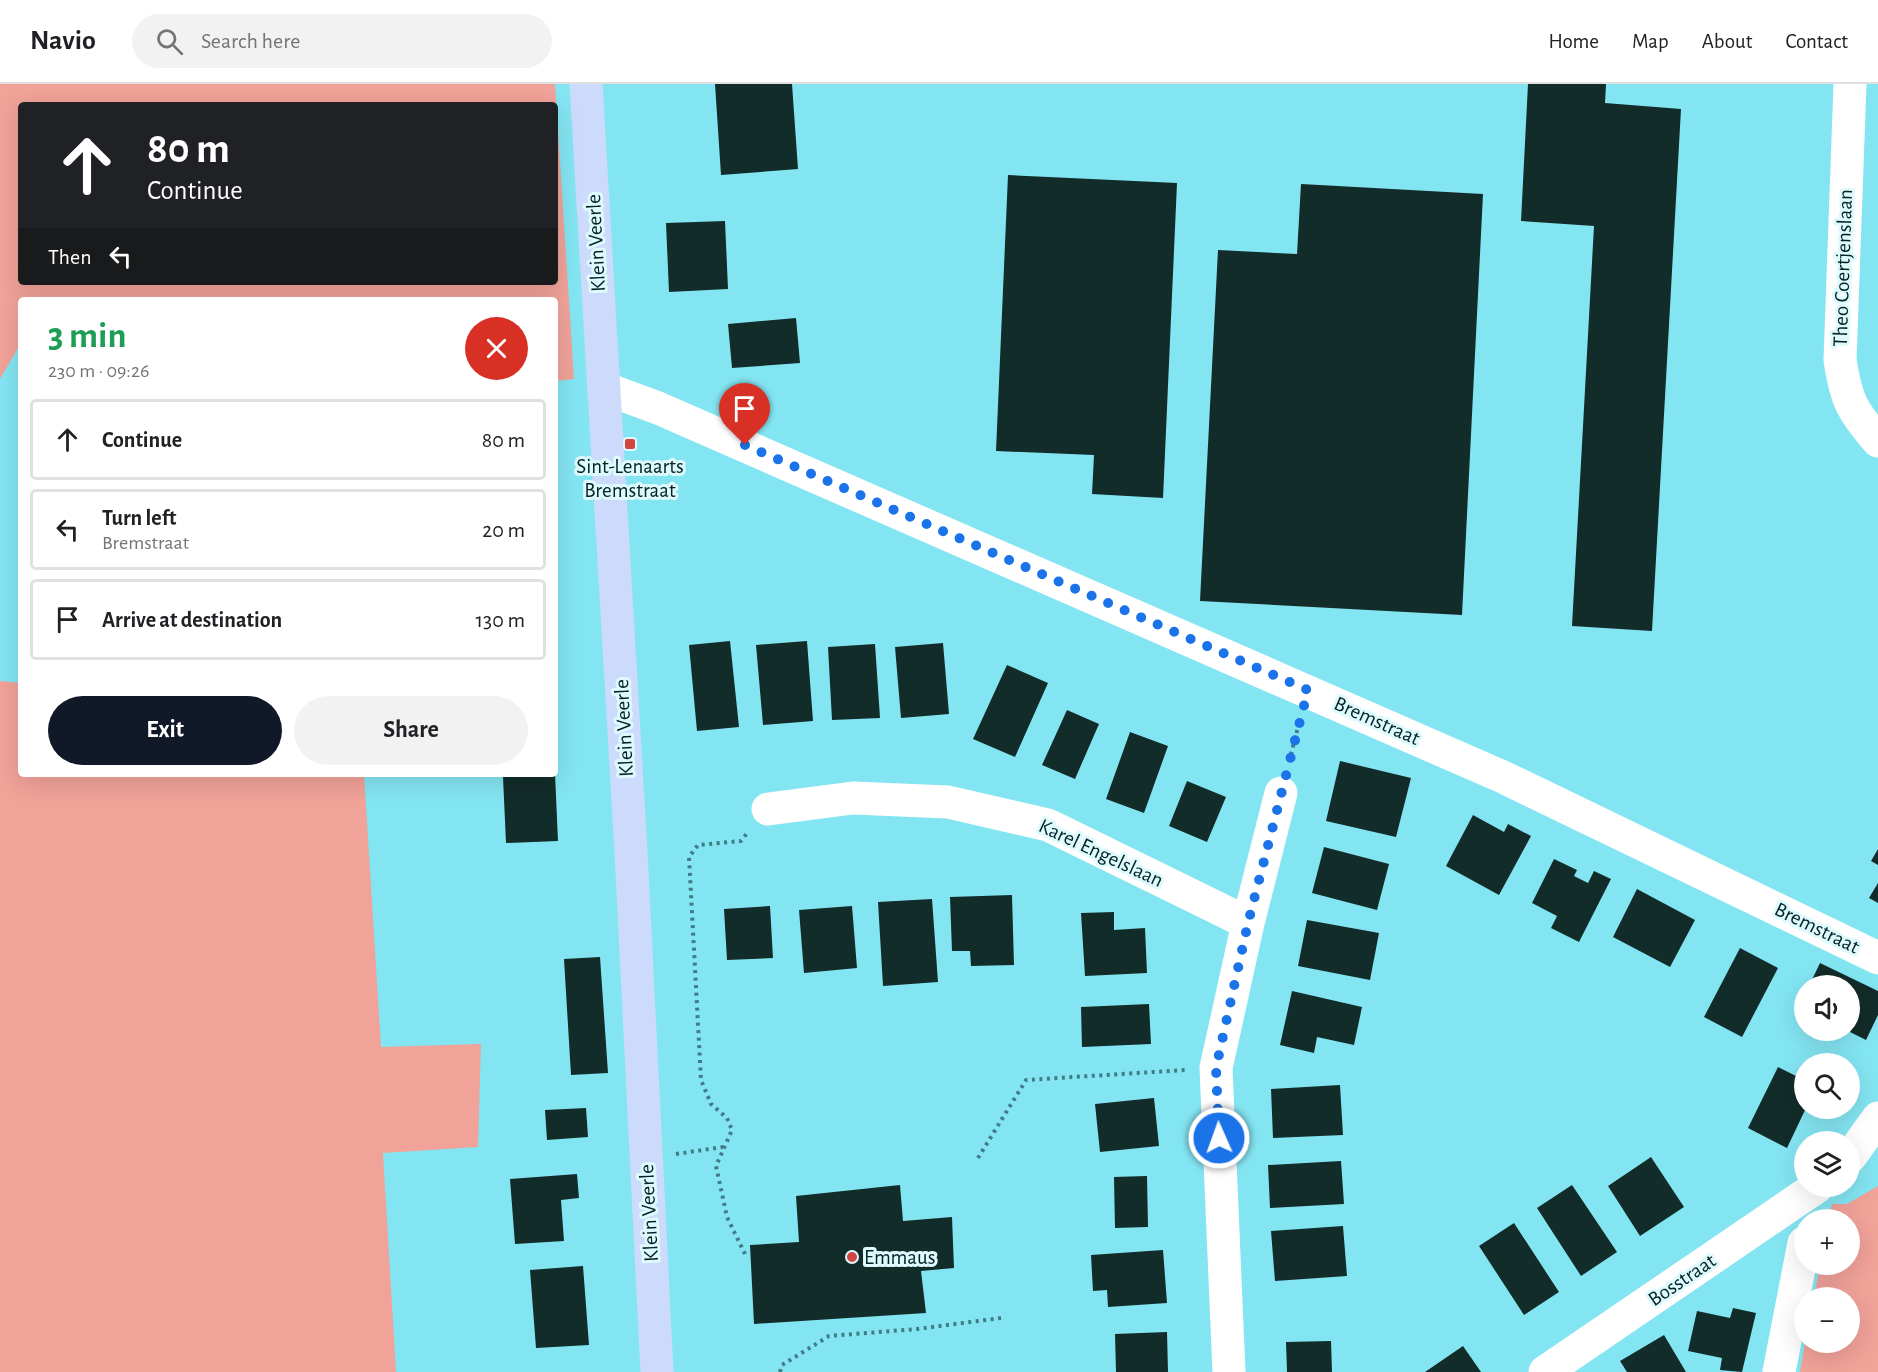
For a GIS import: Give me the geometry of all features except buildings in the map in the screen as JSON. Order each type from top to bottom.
[{"type":"main road","name":"Klein Veerle","points":[[586,84],[657,1372]]},
{"type":"street","name":"Theo Coertjenslaan","points":[[1850,84],[1840,360],[1845,394],[1857,417],[1878,441]]},
{"type":"street","name":"Bremstraat","points":[[604,388],[658,408],[1503,777],[1878,958]]},
{"type":"street","points":[[1229,1372],[1216,1068],[1248,923],[1281,793]]},
{"type":"street","name":"Karel Engelslaan","points":[[768,809],[854,798],[948,802],[1048,825],[1248,923]]},
{"type":"street","points":[[1860,1143],[1878,1118]]},
{"type":"street","name":"Bosstraat","points":[[1545,1372],[1814,1199]]},
{"type":"street","points":[[1779,1372],[1798,1275]]},
{"type":"path","points":[[1281,793],[1308,690]]},
{"type":"path","points":[[745,1254],[727,1217],[716,1166],[732,1130],[727,1119],[711,1104],[701,1080],[689,857],[698,845],[741,841],[768,809]]},
{"type":"path","points":[[978,1158],[1026,1080],[1216,1068]]},
{"type":"path","points":[[646,1158],[723,1147]]},
{"type":"path","points":[[780,1372],[782,1365],[829,1336],[917,1329],[1000,1318]]},
{"type":"shaded area","points":[[0,84],[555,84],[556,102],[18,102],[18,285],[558,285],[558,131],[574,379],[558,381],[558,297],[18,297],[18,348],[0,379]]},
{"type":"shaded area","points":[[0,681],[18,683],[18,777],[364,777],[381,1047],[481,1044],[478,1147],[383,1153],[396,1372],[0,1372]]},
{"type":"shaded area","points":[[1878,1186],[1878,1372],[1800,1372],[1803,1353],[1860,1353],[1860,1287],[1816,1287],[1818,1275],[1860,1275],[1860,1209],[1831,1209],[1832,1204],[1847,1204]]},
{"type":"place","name":"Sint-Lenaarts Bremstraat","points":[[630,444]]},
{"type":"place","name":"Emmaus","points":[[852,1257]]},
{"type":"route","points":[[745,445],[1308,690],[1248,923],[1216,1068],[1219,1138]]}]
